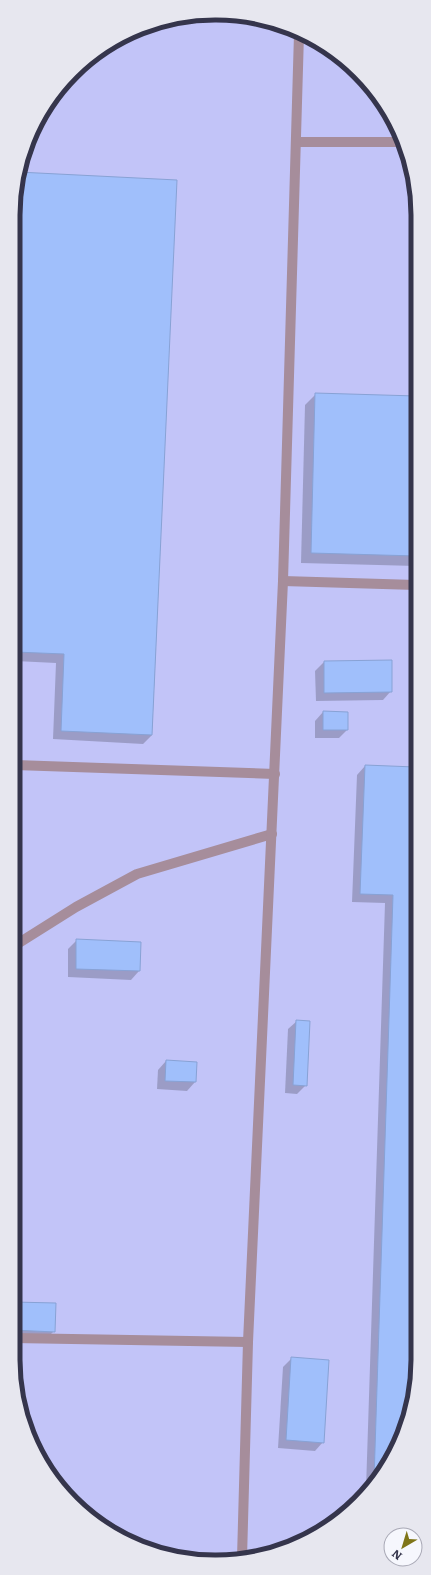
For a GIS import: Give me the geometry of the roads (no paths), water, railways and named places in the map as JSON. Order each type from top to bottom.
[{"type":"lane","points":[[242,1553],[248,1342],[283,581],[299,39]]},
{"type":"lane","points":[[296,142],[396,142]]},
{"type":"lane","points":[[283,581],[411,585]]},
{"type":"lane","points":[[20,765],[275,774]]},
{"type":"lane","points":[[20,942],[76,907],[138,874],[272,834]]},
{"type":"lane","points":[[20,1338],[248,1342]]}]
